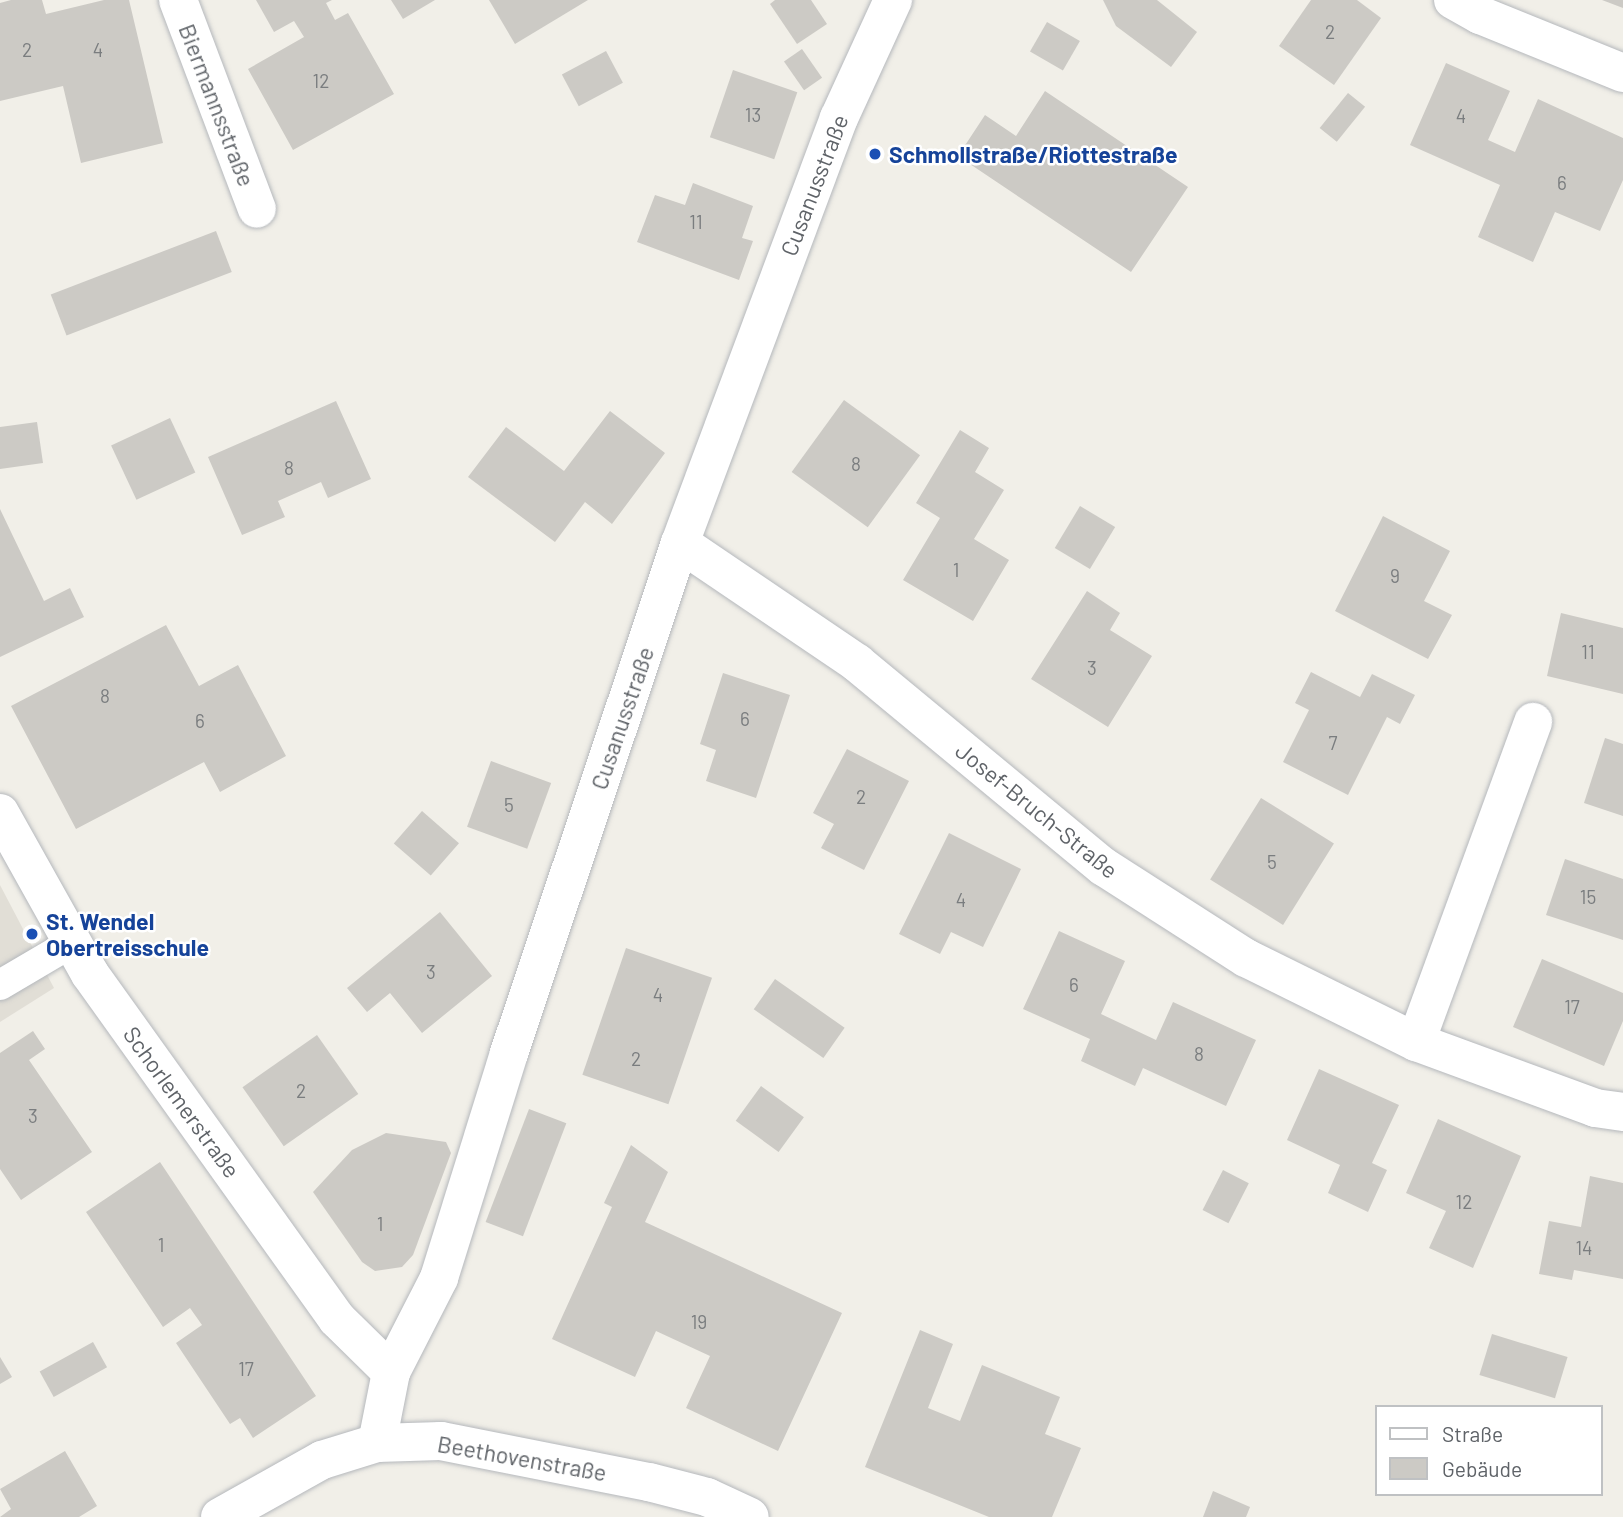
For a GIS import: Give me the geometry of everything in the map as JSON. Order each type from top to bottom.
[{"type":"street","name":"Biermannsstraße","points":[[177,0],[257,209]]},
{"type":"street","name":"Cusanusstraße","points":[[377,1443],[391,1373],[439,1278],[509,1053],[680,543],[839,118],[893,0]]},
{"type":"street","points":[[1453,0],[1480,15],[1623,73]]},
{"type":"street","name":"Josef-Bruch-Straße","points":[[680,543],[857,663],[1104,867],[1246,958],[1416,1042],[1594,1108],[1623,1112]]},
{"type":"street","points":[[1416,1042],[1533,722]]},
{"type":"street","name":"Schorlemerstraße","points":[[0,813],[90,974],[337,1319],[391,1373]]},
{"type":"street","name":"Beethovenstraße","points":[[220,1517],[322,1460],[377,1443],[440,1441],[501,1450],[707,1497],[750,1517]]},
{"type":"lane","points":[[0,985],[73,942]]},
{"type":"shaded area","points":[[0,885],[54,988],[0,1022]]},
{"type":"building","points":[[11,0],[42,0],[46,14],[104,0],[129,0],[163,143],[81,163],[63,86],[0,101],[0,3]]},
{"type":"building","points":[[256,0],[332,0],[326,3],[335,20],[348,13],[394,94],[293,150],[248,69],[304,37],[294,21],[274,32]]},
{"type":"building","points":[[391,0],[435,0],[403,19]]},
{"type":"building","points":[[489,0],[588,0],[515,44]]},
{"type":"building","points":[[775,0],[811,0],[827,24],[797,44],[770,4]]},
{"type":"building","points":[[1103,0],[1157,0],[1197,32],[1171,67],[1116,26]]},
{"type":"building","points":[[1311,0],[1357,0],[1381,18],[1334,85],[1279,46]]},
{"type":"building","points":[[1602,0],[1623,0],[1623,8]]},
{"type":"building","points":[[1047,22],[1080,41],[1063,70],[1030,51]]},
{"type":"building","points":[[802,49],[822,78],[804,90],[784,62]]},
{"type":"building","points":[[606,51],[623,83],[579,106],[562,74]]},
{"type":"building","points":[[1446,63],[1510,91],[1488,140],[1515,152],[1538,99],[1623,138],[1623,180],[1600,231],[1555,212],[1533,262],[1478,237],[1500,185],[1410,145]]},
{"type":"building","points":[[733,70],[797,92],[774,159],[710,137]]},
{"type":"building","points":[[1045,91],[1188,187],[1131,272],[958,156],[985,115],[1016,136]]},
{"type":"building","points":[[1348,93],[1365,107],[1337,142],[1320,128]]},
{"type":"building","points":[[693,183],[753,206],[742,238],[753,241],[739,280],[637,242],[655,195],[685,205]]},
{"type":"building","points":[[216,231],[232,272],[67,336],[51,294]]},
{"type":"building","points":[[844,400],[920,455],[868,527],[792,472]]},
{"type":"building","points":[[336,401],[371,479],[328,498],[321,482],[278,501],[285,517],[242,535],[208,457]]},
{"type":"building","points":[[610,411],[665,453],[612,524],[585,502],[555,542],[468,477],[506,427],[564,471]]},
{"type":"building","points":[[170,418],[195,472],[136,500],[111,445]]},
{"type":"building","points":[[37,422],[43,463],[0,469],[0,427]]},
{"type":"building","points":[[960,430],[989,448],[975,472],[1004,490],[974,539],[1009,560],[973,621],[903,580],[940,518],[916,503]]},
{"type":"building","points":[[1080,506],[1115,527],[1090,569],[1055,548]]},
{"type":"building","points":[[0,509],[44,601],[70,588],[84,617],[0,657]]},
{"type":"building","points":[[1383,516],[1450,551],[1424,601],[1452,615],[1428,659],[1335,611]]},
{"type":"building","points":[[1087,591],[1120,613],[1110,630],[1152,656],[1108,727],[1031,679]]},
{"type":"building","points":[[1561,613],[1623,628],[1623,694],[1547,676]]},
{"type":"building","points":[[166,625],[199,686],[238,665],[286,756],[220,792],[204,762],[76,829],[11,706]]},
{"type":"building","points":[[1311,672],[1360,697],[1372,674],[1415,695],[1400,724],[1387,717],[1348,795],[1283,762],[1309,710],[1295,703]]},
{"type":"building","points":[[723,673],[790,695],[756,798],[706,781],[716,750],[700,744]]},
{"type":"building","points":[[1605,738],[1623,744],[1623,816],[1584,803]]},
{"type":"building","points":[[847,749],[909,781],[864,870],[821,848],[834,824],[813,813]]},
{"type":"building","points":[[491,761],[551,783],[527,849],[467,827]]},
{"type":"building","points":[[1261,798],[1334,844],[1283,925],[1210,879]]},
{"type":"building","points":[[422,811],[459,843],[431,876],[394,843]]},
{"type":"building","points":[[949,833],[1021,869],[983,947],[951,932],[940,954],[899,934]]},
{"type":"building","points":[[1565,859],[1623,879],[1623,940],[1546,915]]},
{"type":"building","points":[[440,912],[492,976],[422,1033],[390,993],[367,1012],[347,988]]},
{"type":"building","points":[[1059,931],[1125,961],[1101,1014],[1156,1040],[1173,1002],[1256,1040],[1226,1106],[1143,1068],[1135,1086],[1081,1061],[1090,1039],[1023,1009]]},
{"type":"building","points":[[626,948],[712,978],[668,1104],[582,1075]]},
{"type":"building","points":[[1542,959],[1623,993],[1623,1021],[1604,1066],[1513,1027]]},
{"type":"building","points":[[775,979],[845,1028],[823,1058],[754,1009]]},
{"type":"building","points":[[33,1031],[45,1049],[29,1060],[92,1152],[21,1200],[0,1169],[0,1053]]},
{"type":"building","points":[[317,1035],[358,1094],[284,1146],[242,1087]]},
{"type":"building","points":[[1319,1069],[1399,1105],[1372,1163],[1387,1170],[1368,1212],[1328,1193],[1340,1165],[1287,1140]]},
{"type":"building","points":[[761,1086],[804,1117],[779,1152],[736,1121]]},
{"type":"building","points":[[529,1109],[566,1123],[523,1236],[486,1222]]},
{"type":"building","points":[[1438,1119],[1521,1156],[1473,1268],[1429,1248],[1446,1211],[1406,1193]]},
{"type":"building","points":[[386,1133],[446,1142],[451,1153],[413,1255],[402,1267],[375,1271],[362,1262],[313,1192],[352,1150]]},
{"type":"building","points":[[631,1145],[668,1172],[645,1222],[842,1313],[778,1451],[686,1408],[710,1356],[656,1331],[635,1377],[552,1339],[612,1207],[604,1203]]},
{"type":"building","points":[[160,1162],[316,1396],[253,1438],[240,1418],[230,1424],[176,1343],[202,1325],[190,1308],[163,1327],[86,1212]]},
{"type":"building","points":[[1223,1170],[1249,1183],[1228,1223],[1203,1210]]},
{"type":"building","points":[[1590,1176],[1623,1183],[1623,1279],[1574,1270],[1572,1280],[1539,1274],[1549,1221],[1581,1227]]},
{"type":"building","points":[[920,1330],[953,1344],[928,1408],[960,1421],[982,1365],[1060,1397],[1045,1434],[1081,1448],[1052,1517],[989,1517],[865,1467]]},
{"type":"building","points":[[1492,1334],[1568,1357],[1555,1398],[1479,1375]]},
{"type":"building","points":[[93,1342],[107,1367],[54,1397],[40,1372]]},
{"type":"building","points":[[0,1357],[12,1377],[0,1384]]},
{"type":"building","points":[[65,1451],[97,1506],[79,1517],[0,1517],[11,1509],[0,1489]]},
{"type":"building","points":[[1213,1491],[1250,1507],[1246,1517],[1203,1517]]},
{"type":"place","name":"Schmollstraße/Riottestraße","points":[[875,154]]},
{"type":"place","name":"St. Wendel Obertreisschule","points":[[32,934]]}]
